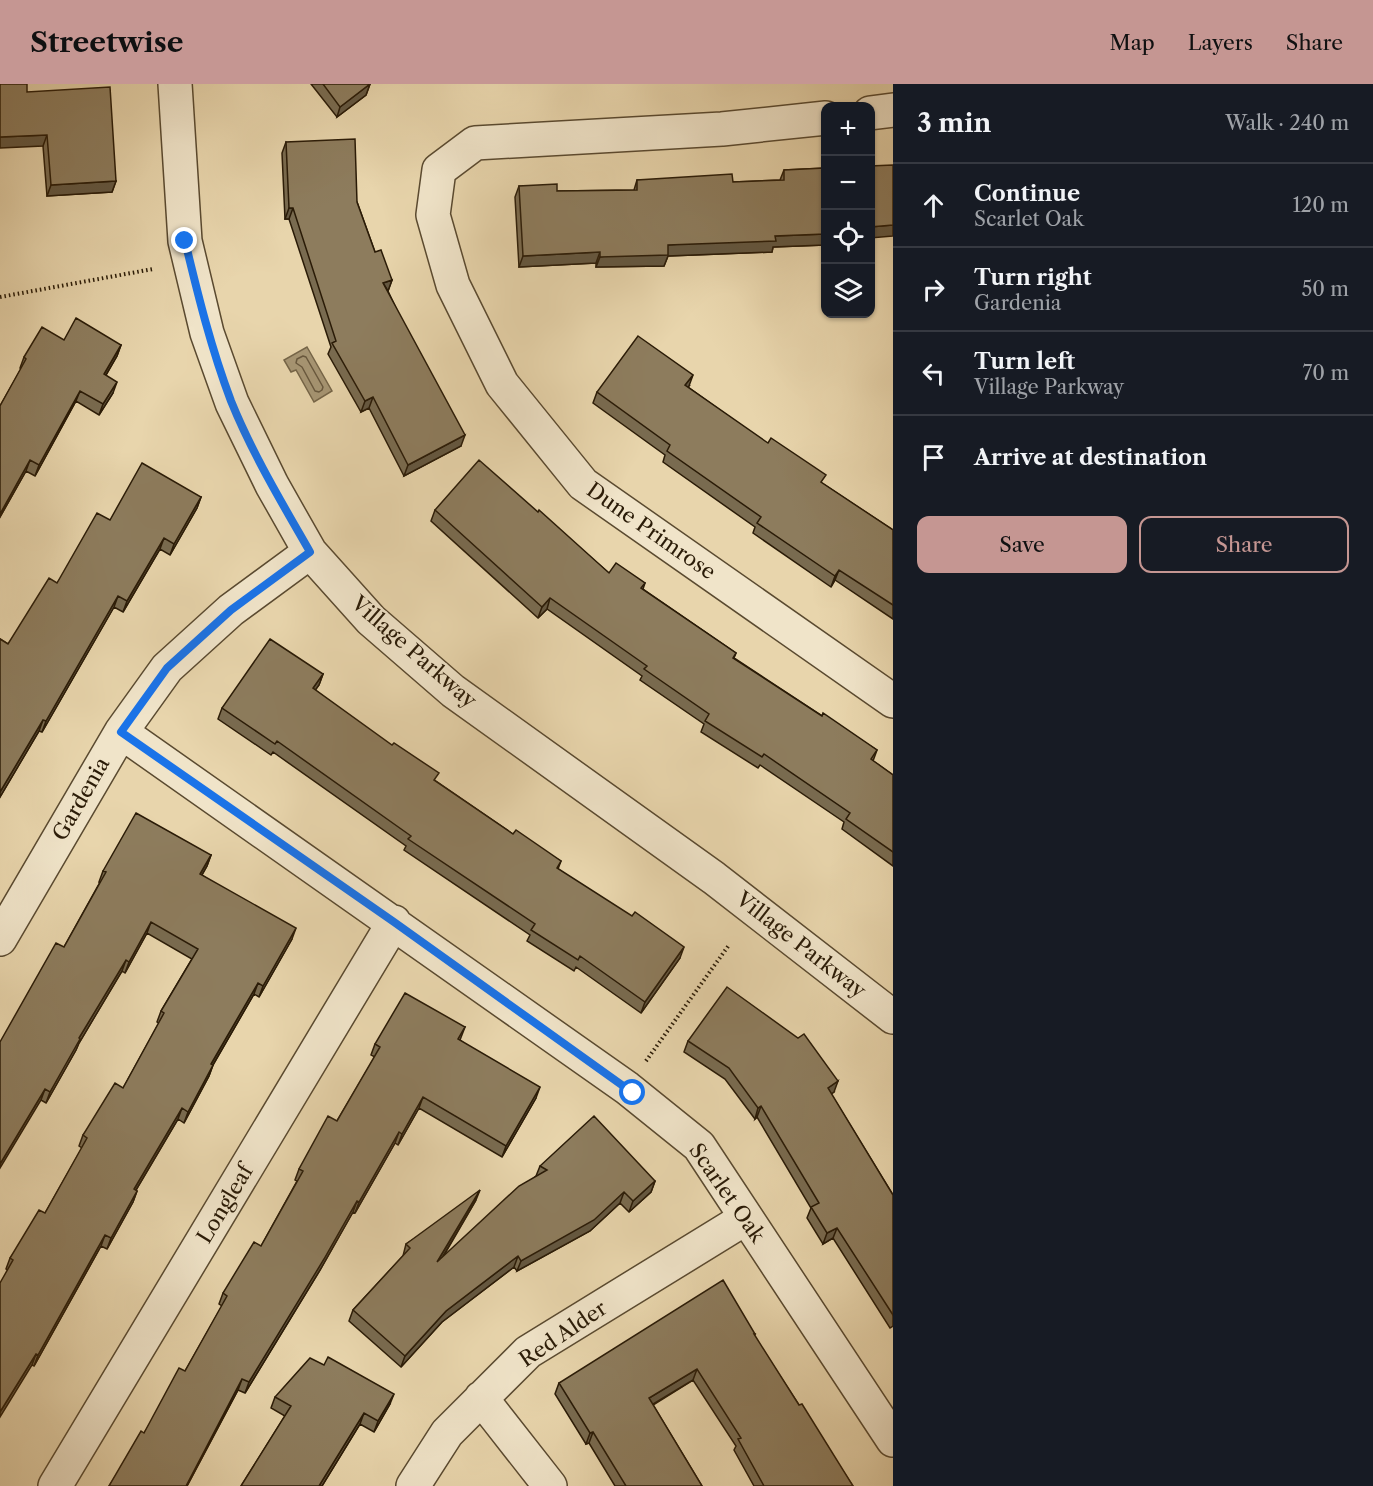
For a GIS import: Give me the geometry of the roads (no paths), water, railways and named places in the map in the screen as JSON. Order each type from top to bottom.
[{"type":"street","name":"Village Parkway","points":[[175,84],[185,241],[207,333],[232,403],[272,485],[310,552],[371,620],[453,691],[714,878],[893,1017]]},
{"type":"street","points":[[875,112],[893,110]]},
{"type":"street","name":"Dune Primrose","points":[[821,118],[722,129],[475,143],[439,170],[433,215],[453,285],[502,384],[583,484],[893,701]]},
{"type":"street","name":"Gardenia","points":[[0,939],[121,732],[167,668],[231,610],[310,552]]},
{"type":"street","name":"Scarlet Oak","points":[[121,732],[627,1088],[699,1146],[893,1440]]},
{"type":"street","name":"Longleaf","points":[[55,1486],[394,922]]},
{"type":"street","name":"Red Alder","points":[[413,1486],[447,1433],[528,1352],[746,1218]]},
{"type":"street","points":[[481,1398],[550,1486]]},
{"type":"water","points":[[307,347],[332,391],[314,402],[296,370],[291,372],[284,360]]}]
